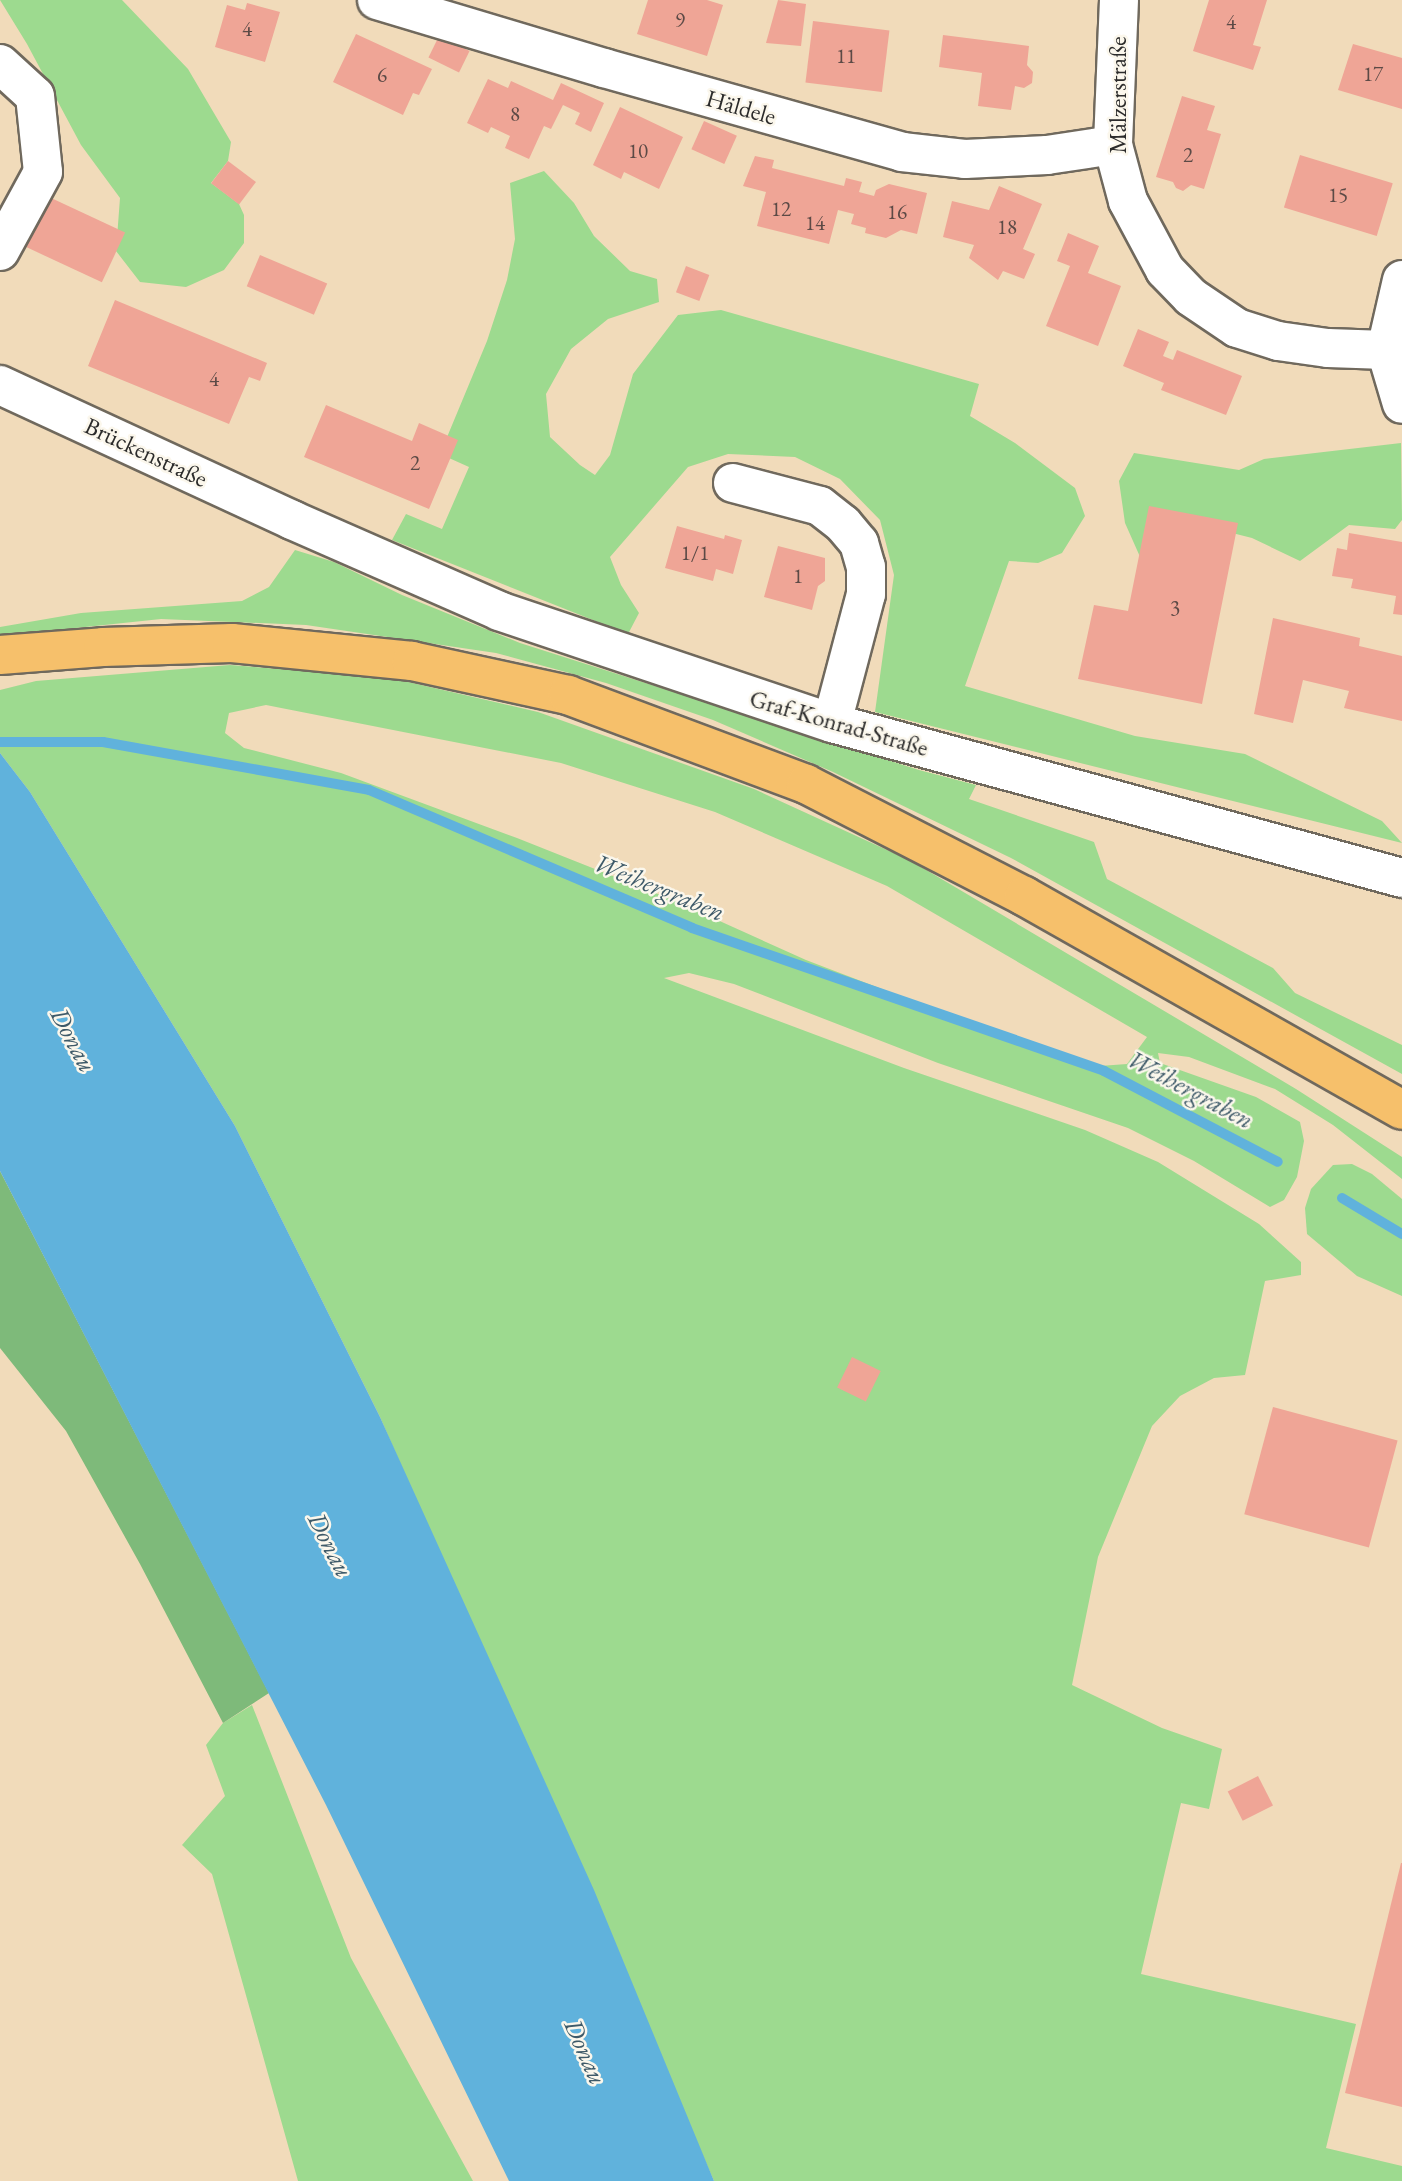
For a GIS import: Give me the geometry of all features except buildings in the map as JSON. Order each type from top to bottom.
[{"type":"main road","points":[[0,655],[103,647],[232,643],[412,661],[568,695],[806,784],[1024,896],[1402,1110]]},
{"type":"street","name":"Häldele","points":[[377,0],[604,68],[902,152],[965,159],[1047,155],[1113,145]]},
{"type":"street","name":"Mälzerstraße","points":[[1119,0],[1113,145],[1128,201],[1145,238],[1165,270],[1191,297],[1237,328],[1278,341],[1328,348],[1386,350]]},
{"type":"street","points":[[0,64],[35,96],[43,172],[0,251]]},
{"type":"street","points":[[1402,279],[1386,350],[1402,404]]},
{"type":"street","name":"Brückenstraße","points":[[0,385],[292,520]]},
{"type":"street","points":[[733,483],[820,506],[843,524],[859,543],[866,567],[866,594],[832,723]]},
{"type":"street","name":"Graf-Konrad-Straße","points":[[292,520],[499,611],[832,723],[1402,878]]},
{"type":"green space","points":[[0,0],[122,0],[188,69],[231,142],[228,161],[211,183],[239,204],[244,215],[244,243],[224,270],[186,287],[140,282],[116,251],[120,198],[81,145],[27,44]]},
{"type":"green space","points":[[544,171],[574,203],[594,236],[630,271],[657,279],[659,302],[608,319],[571,349],[546,394],[550,437],[580,465],[595,475],[610,455],[633,374],[678,315],[721,310],[979,384],[970,416],[1015,443],[1075,488],[1085,516],[1062,553],[1038,563],[1009,561],[965,686],[1135,736],[1245,754],[1382,821],[1402,843],[875,712],[894,575],[880,520],[840,479],[795,457],[728,454],[688,467],[610,557],[621,585],[639,613],[628,634],[392,540],[406,514],[442,529],[469,467],[440,454],[487,341],[507,280],[515,239],[510,183]]},
{"type":"green space","points":[[1401,443],[1402,520],[1395,529],[1349,525],[1300,561],[1252,538],[1153,513],[1141,559],[1125,523],[1119,481],[1134,453],[1239,470],[1264,459]]},
{"type":"green space","points":[[295,550],[334,562],[402,595],[520,643],[919,770],[976,785],[969,799],[1094,842],[1107,879],[1273,968],[1295,993],[1402,1045],[1402,1074],[1011,858],[833,772],[713,720],[606,683],[496,653],[306,625],[161,619],[0,636],[0,627],[81,613],[242,601],[269,587]]},
{"type":"green space","points":[[230,665],[391,678],[538,712],[754,789],[911,861],[1296,1089],[1402,1157],[1402,1179],[1333,1125],[1275,1089],[1189,1057],[1158,1053],[1160,1063],[1256,1097],[1300,1122],[1304,1141],[1297,1177],[1284,1200],[1270,1207],[1194,1161],[1128,1128],[938,1063],[734,984],[689,973],[664,978],[904,1068],[1085,1130],[1158,1162],[1259,1224],[1301,1262],[1301,1275],[1265,1281],[1245,1375],[1214,1378],[1180,1396],[1152,1426],[1098,1557],[1072,1685],[1162,1728],[1222,1749],[1209,1809],[1181,1803],[1141,1974],[1356,2024],[1326,2148],[1402,2166],[1402,2181],[714,2181],[380,1417],[235,1126],[30,792],[0,753],[0,690],[36,681]],"holes":[[[266,705],[561,763],[715,812],[887,886],[1147,1037],[1127,1064],[1086,1067],[806,960],[673,900],[517,838],[341,773],[244,748],[225,733],[229,713]]]},
{"type":"green space","points":[[1352,1164],[1372,1174],[1402,1199],[1402,1296],[1357,1276],[1307,1234],[1305,1208],[1311,1189],[1333,1165]]},
{"type":"green space","points":[[0,1171],[269,1693],[223,1723],[140,1564],[66,1431],[0,1348]]},
{"type":"green space","points":[[252,1705],[351,1958],[473,2181],[298,2181],[212,1874],[182,1845],[225,1796],[206,1745],[223,1723]]},
{"type":"water","name":"Donau","points":[[0,753],[30,792],[235,1126],[380,1417],[594,1890],[714,2181],[509,2181],[326,1805],[0,1171]]},
{"type":"waterway","name":"Weihergraben","points":[[0,742],[103,742],[369,790],[692,928],[1104,1071],[1278,1162]]},
{"type":"waterway","name":"Weihergraben","points":[[1342,1198],[1402,1234]]}]
